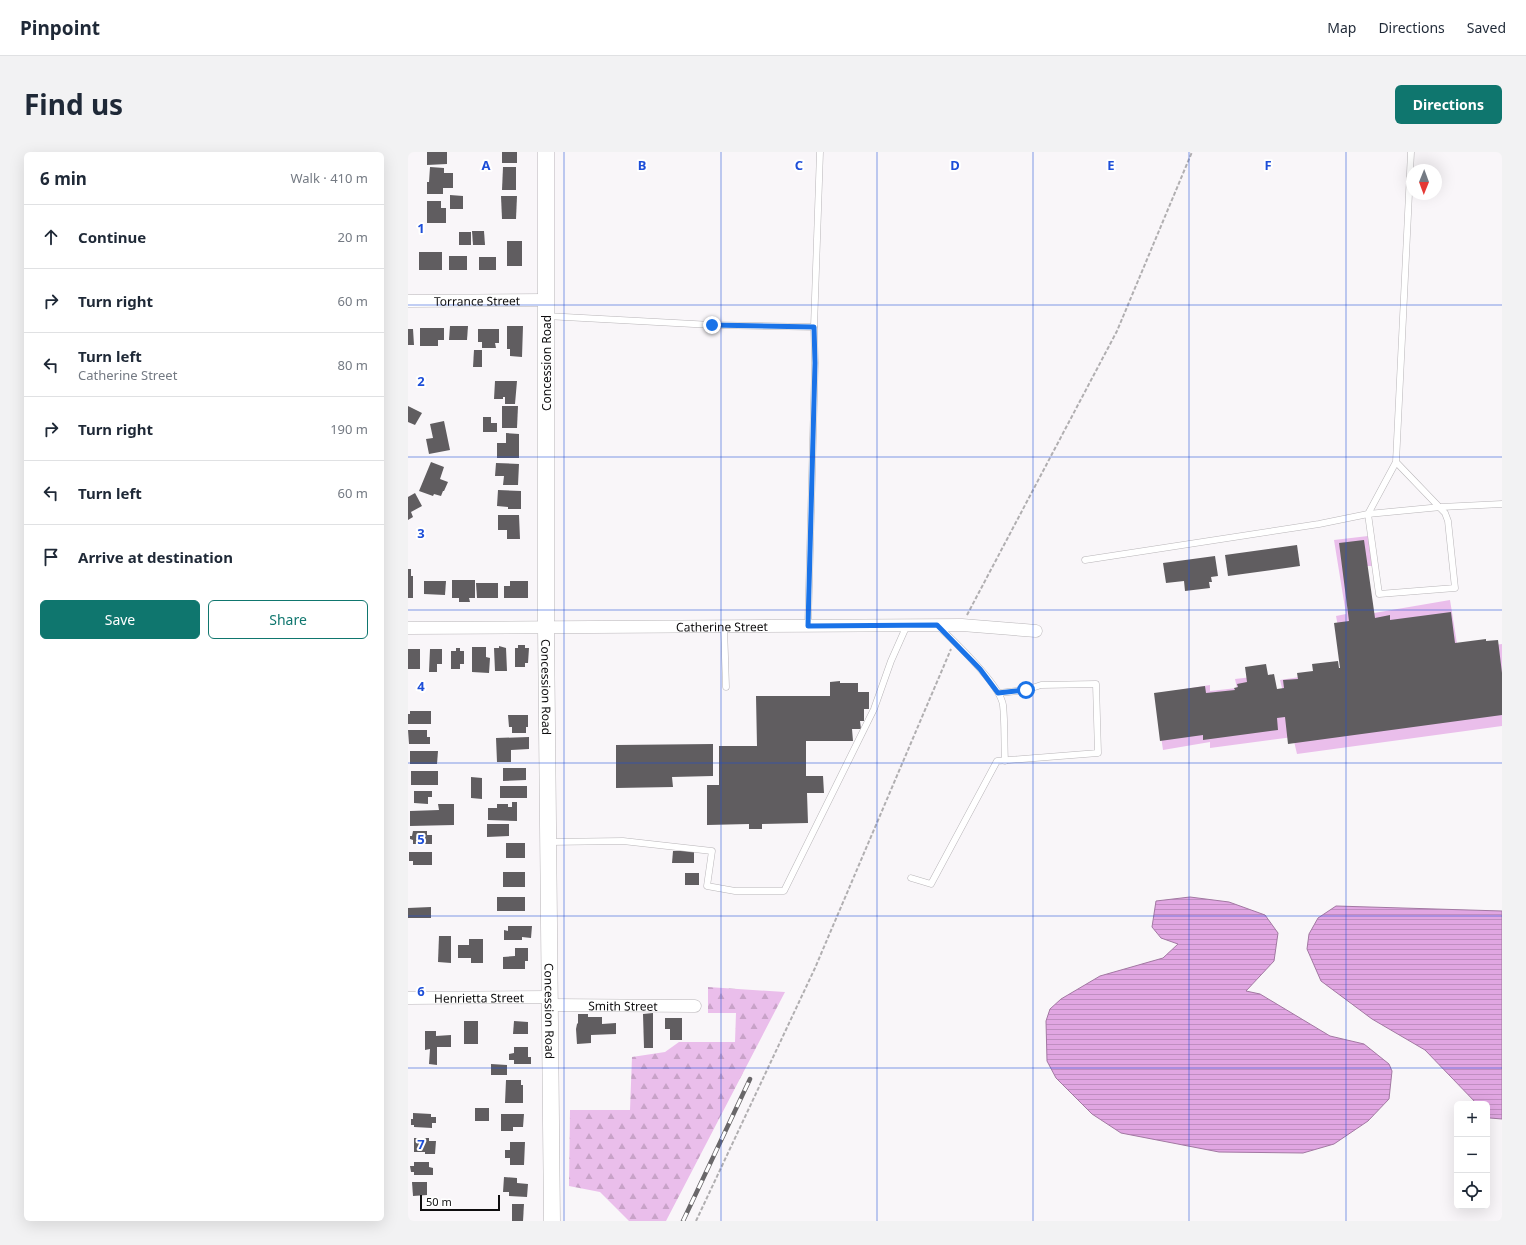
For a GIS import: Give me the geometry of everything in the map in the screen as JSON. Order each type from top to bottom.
[{"type":"street","name":"Concession Road","points":[[546,152],[546,627],[552,1221]]},
{"type":"street","name":"Torrance Street","points":[[408,301],[546,300]]},
{"type":"street","name":"Catherine Street","points":[[408,628],[962,625],[1036,631]]},
{"type":"street","name":"Henrietta Street","points":[[408,998],[550,1001]]},
{"type":"street","name":"Smith Street","points":[[550,1001],[696,1006]]},
{"type":"lane","points":[[808,626],[815,363],[814,327],[820,152]]},
{"type":"lane","points":[[1396,462],[1445,513],[1448,521],[1455,588],[1379,594],[1368,514],[1396,462],[1411,152]]},
{"type":"lane","points":[[546,316],[712,325],[814,327]]},
{"type":"lane","points":[[1086,560],[1319,524],[1368,514],[1502,504]]},
{"type":"lane","points":[[548,842],[623,841],[712,851],[707,886],[735,891],[784,891],[874,709],[907,625]]},
{"type":"lane","points":[[937,625],[980,669],[998,693],[1003,704],[1004,761]]},
{"type":"lane","points":[[724,627],[726,687]]},
{"type":"lane","points":[[911,878],[931,884],[997,761],[1098,753],[1096,684],[1041,685],[1026,690],[998,693]]},
{"type":"path","points":[[962,625],[1117,331],[1192,152]]},
{"type":"path","points":[[696,1221],[816,968],[954,642]]},
{"type":"green space","points":[[1368,536],[1373,566],[1366,566],[1374,613],[1450,600],[1458,650],[1502,644],[1502,726],[1297,754],[1293,737],[1210,748],[1210,742],[1163,750],[1155,694],[1210,685],[1210,691],[1237,688],[1235,679],[1270,675],[1273,694],[1283,692],[1280,680],[1346,670],[1336,616],[1346,614],[1334,540]]},
{"type":"green space","points":[[708,987],[785,992],[666,1221],[629,1221],[600,1192],[569,1186],[570,1110],[630,1110],[632,1057],[665,1052],[679,1042],[735,1042],[736,1013],[708,1013]]},
{"type":"shaded area","points":[[1190,897],[1229,902],[1265,915],[1278,933],[1274,961],[1246,991],[1260,994],[1330,1036],[1364,1044],[1389,1064],[1392,1071],[1389,1099],[1368,1121],[1334,1144],[1303,1153],[1219,1152],[1121,1133],[1092,1114],[1056,1078],[1047,1061],[1046,1021],[1050,1009],[1061,999],[1100,976],[1163,958],[1178,944],[1161,938],[1152,927],[1156,901]]},
{"type":"shaded area","points":[[1336,906],[1502,911],[1502,1119],[1490,1118],[1490,1101],[1474,1101],[1425,1050],[1372,1019],[1321,981],[1307,949],[1309,934],[1318,918]]},
{"type":"building","points":[[427,152],[447,152],[447,164],[427,165]]},
{"type":"building","points":[[502,152],[517,152],[517,163],[502,163]]},
{"type":"building","points":[[430,167],[444,168],[444,173],[453,173],[453,188],[443,188],[443,194],[427,194],[427,182],[429,182]]},
{"type":"building","points":[[503,167],[516,167],[516,190],[502,190]]},
{"type":"building","points":[[450,195],[463,196],[463,209],[450,209]]},
{"type":"building","points":[[501,196],[517,196],[516,219],[502,219]]},
{"type":"building","points":[[427,201],[441,201],[441,208],[446,208],[446,223],[427,223]]},
{"type":"building","points":[[472,231],[484,231],[485,245],[473,245]]},
{"type":"building","points":[[459,232],[471,232],[471,245],[459,245]]},
{"type":"building","points":[[507,241],[522,241],[522,266],[507,266]]},
{"type":"building","points":[[419,252],[442,252],[442,270],[419,270]]},
{"type":"building","points":[[449,256],[467,256],[467,270],[449,270]]},
{"type":"building","points":[[479,257],[496,257],[496,270],[479,270]]},
{"type":"building","points":[[450,326],[468,326],[467,340],[449,340]]},
{"type":"building","points":[[507,326],[523,326],[522,357],[510,356],[510,349],[507,349]]},
{"type":"building","points":[[420,328],[444,328],[444,340],[438,340],[438,346],[420,346]]},
{"type":"building","points":[[408,329],[413,329],[414,345],[408,345]]},
{"type":"building","points":[[478,329],[499,329],[499,343],[495,343],[496,348],[482,348],[482,342],[478,342]]},
{"type":"building","points":[[474,350],[482,350],[482,367],[473,367]]},
{"type":"building","points":[[495,381],[517,381],[515,404],[505,404],[505,397],[503,397],[503,399],[494,399]]},
{"type":"building","points":[[408,406],[422,413],[415,425],[408,422]]},
{"type":"building","points":[[502,406],[518,406],[517,428],[502,428]]},
{"type":"building","points":[[483,417],[491,417],[491,423],[497,423],[497,432],[483,432]]},
{"type":"building","points":[[444,421],[450,450],[429,454],[426,439],[433,438],[430,424]]},
{"type":"building","points":[[506,433],[519,434],[519,458],[497,458],[497,443],[506,443]]},
{"type":"building","points":[[431,462],[444,467],[440,479],[448,482],[441,496],[434,494],[433,496],[419,491]]},
{"type":"building","points":[[496,463],[519,464],[518,485],[503,485],[504,476],[495,476]]},
{"type":"building","points":[[498,490],[521,491],[521,509],[508,509],[508,507],[497,506]]},
{"type":"building","points":[[415,493],[422,506],[411,512],[413,517],[408,520],[408,497]]},
{"type":"building","points":[[498,515],[519,515],[520,539],[507,539],[507,530],[498,530]]},
{"type":"building","points":[[1364,540],[1375,618],[1390,615],[1390,620],[1451,612],[1455,643],[1486,639],[1486,641],[1498,640],[1502,673],[1502,715],[1288,744],[1285,717],[1277,718],[1278,730],[1203,740],[1203,735],[1160,741],[1154,693],[1205,686],[1206,693],[1235,690],[1234,688],[1238,687],[1237,684],[1247,682],[1245,667],[1266,664],[1268,675],[1274,674],[1277,689],[1284,688],[1283,680],[1298,679],[1297,673],[1313,671],[1312,664],[1338,661],[1340,668],[1334,623],[1349,621],[1339,543]]},
{"type":"building","points":[[1297,545],[1300,566],[1228,576],[1225,555]]},
{"type":"building","points":[[1215,556],[1218,576],[1211,577],[1212,582],[1209,582],[1210,588],[1185,591],[1184,581],[1166,583],[1163,563]]},
{"type":"building","points":[[408,569],[411,569],[411,576],[413,576],[413,598],[408,598]]},
{"type":"building","points":[[452,580],[475,580],[475,598],[469,598],[470,602],[459,602],[459,598],[452,598]]},
{"type":"building","points":[[424,581],[446,581],[445,595],[424,594]]},
{"type":"building","points":[[510,581],[528,581],[528,598],[504,598],[504,586],[510,586]]},
{"type":"building","points":[[476,583],[498,583],[498,598],[477,598]]},
{"type":"building","points":[[518,645],[525,645],[525,648],[529,648],[528,663],[525,663],[525,667],[515,667],[515,648],[518,648]]},
{"type":"building","points":[[499,646],[506,648],[507,671],[495,671],[494,648],[499,648]]},
{"type":"building","points":[[472,647],[486,647],[486,657],[490,658],[489,673],[472,672]]},
{"type":"building","points":[[456,648],[460,648],[460,651],[464,651],[464,664],[460,664],[460,669],[451,669],[451,651],[456,651]]},
{"type":"building","points":[[408,649],[420,649],[420,669],[408,669]]},
{"type":"building","points":[[430,649],[442,649],[442,664],[437,664],[437,672],[429,672]]},
{"type":"building","points":[[840,681],[840,683],[858,683],[858,692],[869,692],[869,709],[864,709],[864,721],[860,721],[861,729],[852,729],[853,741],[806,741],[806,776],[823,776],[824,793],[807,793],[808,823],[762,824],[762,829],[749,829],[749,824],[707,825],[707,785],[719,785],[719,746],[757,746],[756,696],[830,696],[830,682]]},
{"type":"building","points":[[410,711],[431,711],[431,724],[408,724],[408,714],[410,714]]},
{"type":"building","points":[[508,715],[528,715],[528,727],[526,727],[526,733],[512,733],[512,727],[509,727]]},
{"type":"building","points":[[408,730],[427,730],[427,737],[430,737],[430,744],[409,744]]},
{"type":"building","points":[[529,737],[529,749],[511,750],[511,762],[497,762],[496,738]]},
{"type":"building","points":[[713,744],[713,776],[672,777],[673,787],[616,788],[616,745]]},
{"type":"building","points":[[410,751],[438,751],[437,764],[410,764]]},
{"type":"building","points":[[503,768],[526,768],[526,780],[503,781]]},
{"type":"building","points":[[411,771],[438,771],[438,785],[411,785]]},
{"type":"building","points":[[471,777],[482,778],[482,799],[471,798]]},
{"type":"building","points":[[500,786],[527,786],[527,798],[500,798]]},
{"type":"building","points":[[414,791],[432,791],[432,797],[428,797],[428,804],[414,803]]},
{"type":"building","points":[[512,802],[517,802],[517,821],[488,820],[488,808],[497,808],[497,804],[508,804],[508,807],[512,807]]},
{"type":"building","points":[[438,804],[454,804],[454,825],[410,826],[410,811],[439,810]]},
{"type":"building","points":[[487,824],[509,824],[509,836],[487,837]]},
{"type":"building","points":[[413,831],[427,831],[427,835],[432,835],[432,844],[413,844],[413,840],[410,839],[410,836],[412,836]]},
{"type":"building","points":[[506,843],[525,843],[525,858],[506,858]]},
{"type":"building","points":[[673,851],[694,851],[694,863],[672,863]]},
{"type":"building","points":[[409,852],[432,852],[432,865],[413,865],[413,861],[409,861]]},
{"type":"building","points":[[503,872],[525,872],[525,887],[503,887]]},
{"type":"building","points":[[685,873],[699,873],[699,885],[685,885]]},
{"type":"building","points":[[497,897],[525,897],[525,911],[497,911]]},
{"type":"building","points":[[431,907],[431,918],[408,918],[408,908]]},
{"type":"building","points":[[508,926],[532,926],[531,938],[522,937],[522,940],[504,940],[504,930],[508,931]]},
{"type":"building","points":[[439,936],[451,936],[451,963],[438,962]]},
{"type":"building","points":[[469,939],[483,939],[483,963],[471,963],[471,958],[458,958],[458,945],[469,945]]},
{"type":"building","points":[[515,948],[528,948],[528,961],[525,961],[525,969],[503,969],[503,957],[515,956]]},
{"type":"building","points":[[653,1013],[653,1048],[644,1048],[643,1014]]},
{"type":"building","points":[[578,1014],[588,1014],[588,1017],[602,1017],[602,1024],[616,1023],[616,1034],[591,1035],[591,1043],[577,1044],[576,1029]]},
{"type":"building","points":[[665,1018],[682,1018],[682,1040],[670,1040],[670,1029],[665,1029]]},
{"type":"building","points":[[464,1021],[478,1021],[478,1044],[464,1044]]},
{"type":"building","points":[[514,1021],[528,1022],[528,1034],[513,1034]]},
{"type":"building","points":[[425,1031],[436,1031],[436,1036],[451,1035],[451,1047],[437,1047],[437,1065],[429,1064],[430,1049],[425,1050]]},
{"type":"building","points":[[514,1047],[528,1047],[528,1057],[531,1057],[531,1064],[514,1064],[514,1060],[509,1060],[509,1054],[514,1053]]},
{"type":"building","points":[[491,1064],[507,1065],[507,1075],[491,1075]]},
{"type":"building","points":[[506,1080],[521,1080],[521,1085],[523,1085],[523,1103],[505,1103]]},
{"type":"building","points":[[475,1108],[489,1108],[489,1121],[475,1121]]},
{"type":"building","points":[[413,1113],[431,1114],[431,1117],[436,1117],[436,1123],[432,1123],[432,1128],[414,1127],[414,1125],[411,1125]]},
{"type":"building","points":[[501,1114],[524,1114],[523,1127],[513,1127],[513,1131],[501,1131]]},
{"type":"building","points":[[414,1138],[429,1138],[429,1141],[436,1141],[435,1154],[414,1152]]},
{"type":"building","points":[[510,1142],[525,1142],[524,1165],[510,1165],[510,1158],[505,1158],[505,1150],[510,1150]]},
{"type":"building","points":[[414,1162],[429,1162],[429,1167],[433,1168],[433,1175],[414,1175],[414,1172],[411,1172],[410,1166],[414,1166]]},
{"type":"building","points":[[504,1177],[517,1178],[517,1183],[528,1184],[527,1197],[509,1196],[509,1192],[503,1192]]},
{"type":"building","points":[[412,1182],[427,1182],[427,1195],[413,1196]]},
{"type":"building","points":[[512,1204],[524,1204],[523,1221],[512,1221]]},
{"type":"railway","points":[[683,1221],[750,1079]]},
{"type":"route","points":[[712,325],[814,327],[815,363],[808,626],[937,625],[980,669],[998,693],[1026,690]]}]
